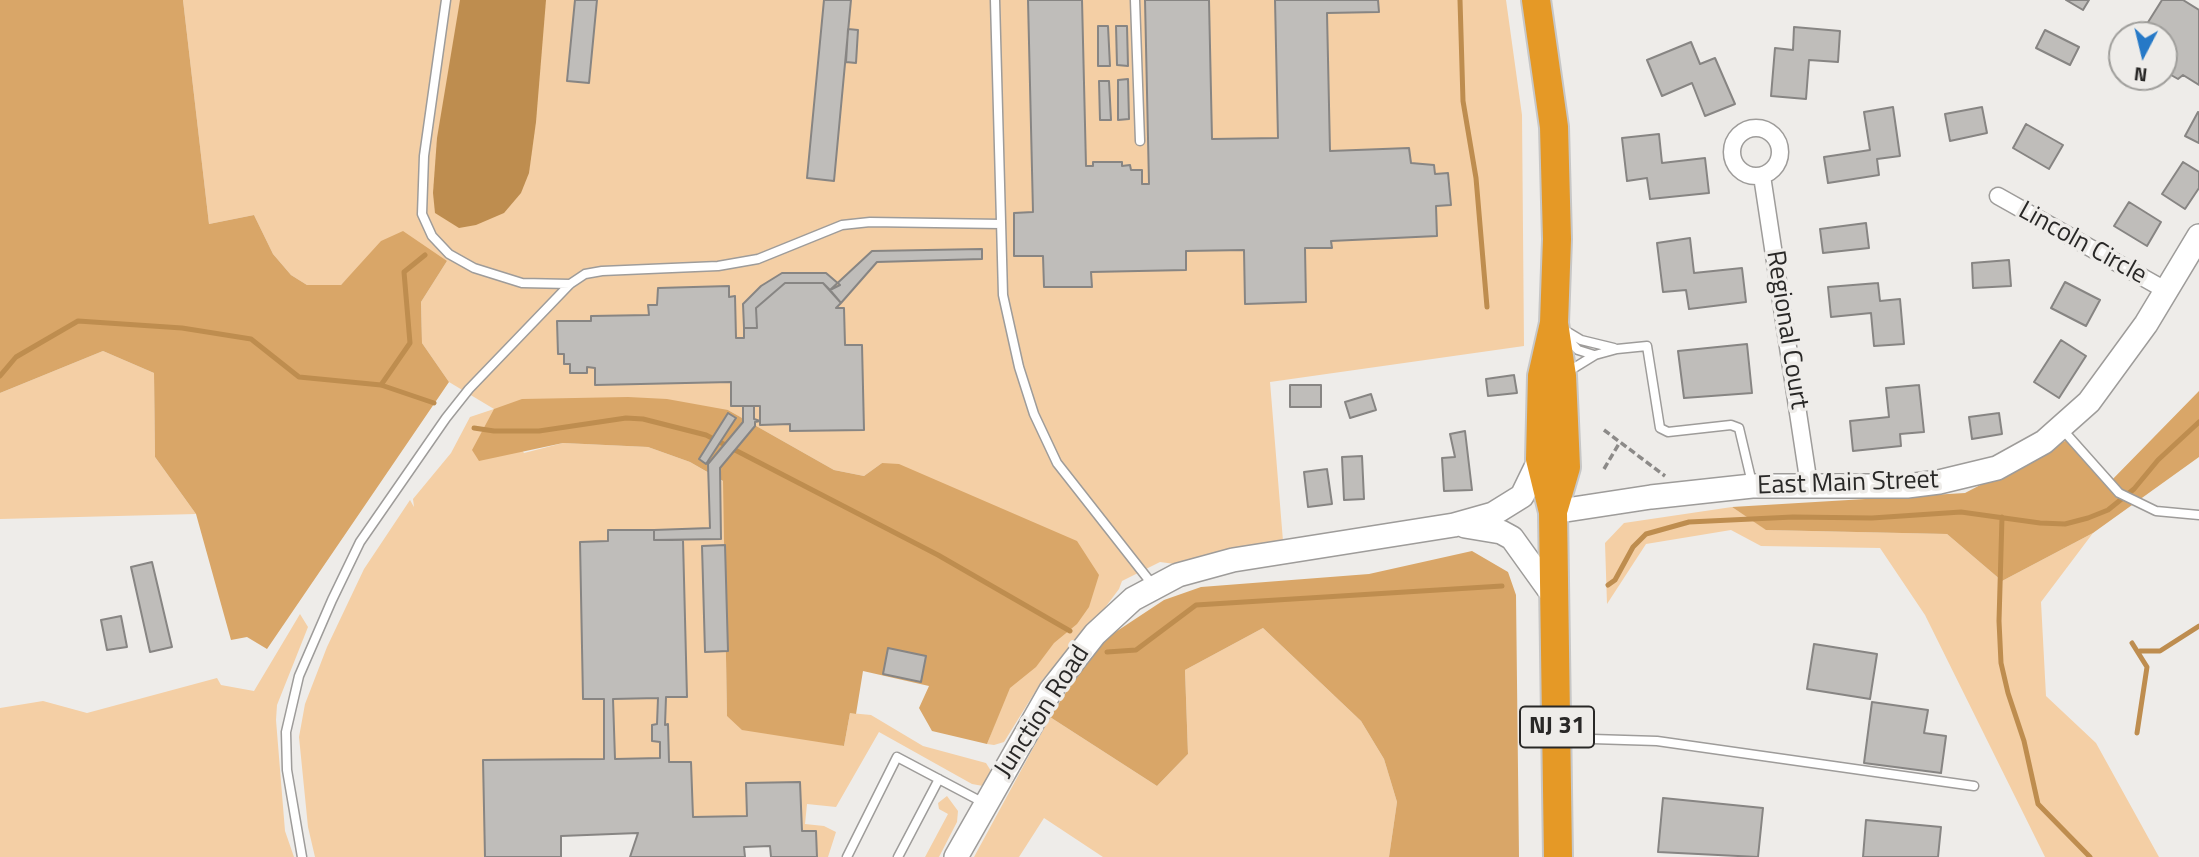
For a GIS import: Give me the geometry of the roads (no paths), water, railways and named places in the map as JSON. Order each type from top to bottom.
[{"type":"highway","name":"NJ 31","points":[[1536,0],[1554,127],[1557,239],[1554,323],[1562,376],[1566,467],[1553,512]]},
{"type":"highway","name":"NJ 31","points":[[1554,323],[1542,376],[1540,459],[1553,512],[1558,857]]},
{"type":"street","name":"Regional Court","points":[[1762,176],[1809,485]]},
{"type":"street","name":"Lincoln Circle","points":[[1998,196],[2166,291]]},
{"type":"street","name":"East Main Street","points":[[1553,512],[1651,497],[1752,486],[1908,486],[1997,468],[2024,455],[2062,429],[2107,379],[2199,236]]},
{"type":"street","points":[[1454,525],[1493,514],[1515,503],[1522,496],[1540,459]]},
{"type":"street","name":"Junction Road","points":[[956,857],[1051,690],[1113,616],[1154,586],[1202,567],[1261,554],[1454,525]]},
{"type":"street","points":[[1454,525],[1483,527],[1512,538],[1555,598]]},
{"type":"lane","points":[[446,0],[424,156],[422,214],[432,236],[449,254],[474,268],[522,283],[570,284]]},
{"type":"lane","points":[[995,0],[1003,295],[1034,414],[1057,463],[1154,586]]},
{"type":"lane","points":[[1135,0],[1140,141]]},
{"type":"lane","points":[[302,857],[287,770],[286,732],[299,676],[332,600],[360,542],[446,418],[469,388],[570,284],[585,274],[602,271],[718,267],[758,260],[842,225],[870,222],[1001,224]]},
{"type":"lane","points":[[1554,323],[1581,340],[1617,349]]},
{"type":"lane","points":[[1554,323],[1578,350],[1595,355]]},
{"type":"lane","points":[[1562,376],[1576,364],[1595,355],[1617,349],[1647,346],[1656,420],[1664,431],[1731,425],[1739,428],[1752,486]]},
{"type":"lane","points":[[2062,429],[2119,493],[2134,502],[2165,513],[2199,515]]},
{"type":"lane","points":[[1557,738],[1657,741],[1974,786]]},
{"type":"lane","points":[[847,857],[897,757],[985,804]]},
{"type":"lane","points":[[898,857],[939,779]]},
{"type":"waterway","points":[[1460,0],[1463,101],[1476,178],[1487,307]]},
{"type":"waterway","points":[[381,385],[410,343],[404,272],[425,255]]},
{"type":"waterway","points":[[0,376],[16,357],[78,321],[182,328],[251,339],[299,377],[381,385],[434,403]]},
{"type":"waterway","points":[[474,428],[539,431],[626,418],[643,419],[706,435],[938,555],[1070,631]]},
{"type":"waterway","points":[[1608,585],[1615,580],[1633,547],[1646,534],[1689,522],[1793,517],[1872,518],[1961,512],[2040,523],[2065,524],[2088,518],[2108,510],[2134,489],[2158,460],[2199,422]]},
{"type":"waterway","points":[[2002,517],[1999,621],[2001,663],[2008,693],[2024,741],[2038,804],[2090,857]]},
{"type":"waterway","points":[[1107,652],[1136,650],[1196,605],[1502,586]]},
{"type":"waterway","points":[[2140,651],[2160,651],[2199,626]]},
{"type":"waterway","points":[[2132,643],[2147,667],[2137,733]]}]
